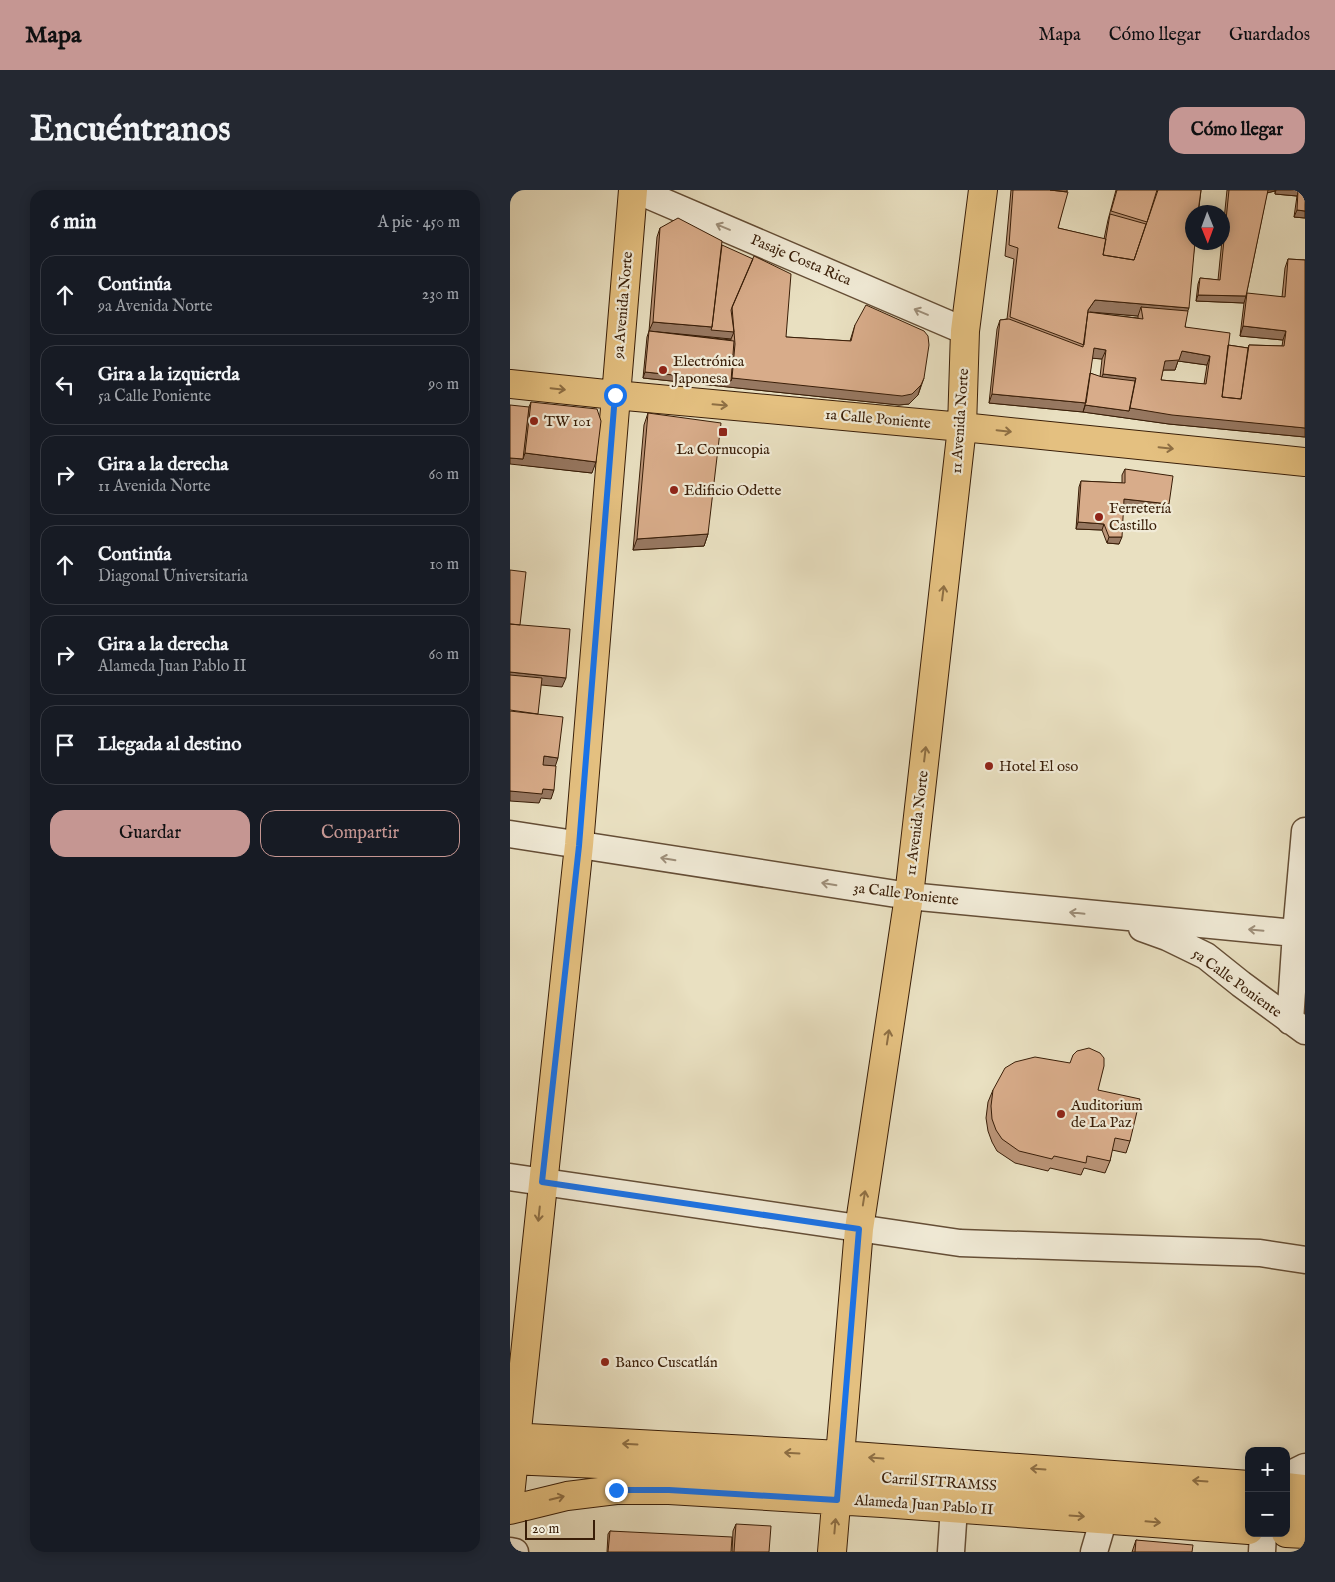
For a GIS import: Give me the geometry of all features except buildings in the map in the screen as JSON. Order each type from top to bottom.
[{"type":"main road","name":"9a Avenida Norte","points":[[510,1496],[512,1449],[579,846],[615,395],[635,190]]},
{"type":"main road","name":"11 Avenida Norte","points":[[832,1552],[859,1229],[909,896],[962,427],[965,331],[983,190]]},
{"type":"main road","name":"1a Calle Poniente","points":[[510,384],[1305,462]]},
{"type":"main road","name":"Carril SITRAMSS","points":[[512,1449],[628,1466],[839,1477],[1245,1504]]},
{"type":"main road","name":"Alameda Juan Pablo II","points":[[512,1449],[839,1477],[1245,1484]]},
{"type":"main road","name":"Carril SITRAMSS","points":[[510,1490],[628,1466]]},
{"type":"main road","name":"Alameda Juan Pablo II","points":[[510,1510],[567,1496],[616,1490],[669,1490],[839,1477],[954,1508],[1245,1530]]},
{"type":"main road","points":[[1290,1487],[1305,1489]]},
{"type":"main road","points":[[1290,1507],[1305,1509]]},
{"type":"main road","points":[[1290,1533],[1305,1534]]},
{"type":"street","name":"Pasaje Costa Rica","points":[[635,190],[965,331]]},
{"type":"street","points":[[1297,1026],[1305,831]]},
{"type":"street","name":"3a Calle Poniente","points":[[510,834],[909,896],[1300,934]]},
{"type":"street","name":"5a Calle Poniente","points":[[1111,917],[1167,937],[1206,956],[1297,1026]]},
{"type":"street","points":[[510,1178],[960,1243],[1260,1253],[1305,1260]]},
{"type":"street","points":[[1290,1476],[1305,1467]]},
{"type":"street","points":[[951,1552],[954,1508]]},
{"type":"street","points":[[1094,1552],[1104,1518]]},
{"type":"street","points":[[1262,1552],[1263,1537]]},
{"type":"street","points":[[510,1550],[515,1552]]},
{"type":"place","name":"Electrónica Japonesa","points":[[663,370]]},
{"type":"place","name":"TW 101","points":[[534,421]]},
{"type":"place","name":"La Cornucopia","points":[[723,432]]},
{"type":"place","name":"Edificio Odette","points":[[674,490]]},
{"type":"place","name":"Ferretería Castillo","points":[[1099,517]]},
{"type":"place","name":"Hotel El oso","points":[[989,766]]},
{"type":"place","name":"Auditorium de La Paz","points":[[1061,1114]]},
{"type":"place","name":"Banco Cuscatlán","points":[[605,1362]]},
{"type":"route","points":[[615,395],[579,846],[542,1182],[859,1229],[837,1500],[669,1490],[616,1490]]}]
